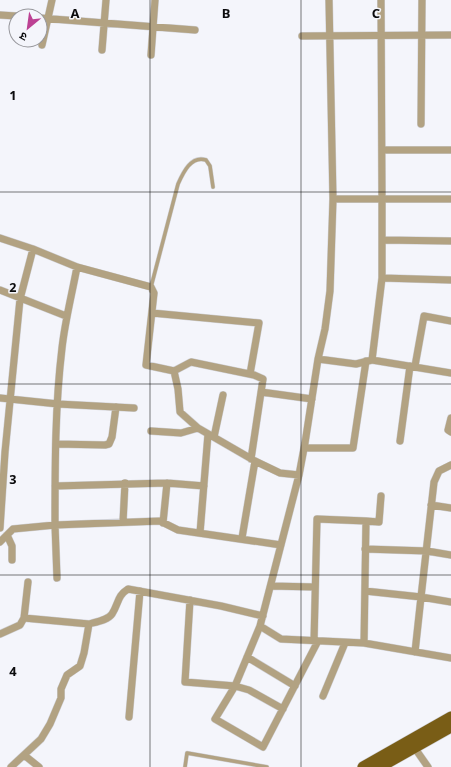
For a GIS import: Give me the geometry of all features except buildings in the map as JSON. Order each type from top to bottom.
[{"type":"main road","points":[[363,767],[451,717]]},
{"type":"main road","points":[[380,767],[451,727]]},
{"type":"street","points":[[52,0],[48,19],[195,30]]},
{"type":"street","points":[[102,50],[106,0]]},
{"type":"street","points":[[151,55],[155,0]]},
{"type":"street","points":[[329,0],[333,199],[330,291],[325,329],[318,360],[299,475],[263,616],[235,686],[215,719],[263,747],[295,686],[316,641],[315,588],[317,519],[379,522],[381,496]]},
{"type":"street","points":[[304,448],[353,448],[369,360],[382,278],[381,0]]},
{"type":"street","points":[[421,124],[422,0]]},
{"type":"street","points":[[302,36],[451,35]]},
{"type":"street","points":[[382,150],[451,150]]},
{"type":"street","points":[[333,199],[451,199]]},
{"type":"street","points":[[0,238],[34,249],[77,267],[151,287],[154,293],[146,365],[174,371],[191,362],[250,374],[262,379],[242,538]]},
{"type":"street","points":[[382,240],[451,241]]},
{"type":"street","points":[[0,528],[3,445],[10,398],[20,299],[34,249]]},
{"type":"street","points":[[57,578],[55,486],[58,404],[66,316],[77,267]]},
{"type":"street","points":[[382,278],[451,280]]},
{"type":"street","points":[[0,290],[66,316]]},
{"type":"street","points":[[152,313],[259,323],[250,374]]},
{"type":"street","points":[[400,441],[412,366],[424,316],[451,321]]},
{"type":"street","points":[[318,360],[356,364],[369,360],[451,373]]},
{"type":"street","points":[[174,371],[178,389],[180,412],[198,428],[253,460],[280,473],[299,475]]},
{"type":"street","points":[[260,392],[312,400]]},
{"type":"street","points":[[200,533],[204,486],[211,436],[223,395]]},
{"type":"street","points":[[0,398],[58,404],[134,408]]},
{"type":"street","points":[[56,444],[109,444],[112,437],[116,407]]},
{"type":"street","points":[[451,418],[448,430],[451,432]]},
{"type":"street","points":[[151,431],[181,433],[198,428]]},
{"type":"street","points":[[414,652],[434,482],[439,471],[451,465]]},
{"type":"street","points":[[123,522],[125,483]]},
{"type":"street","points":[[55,486],[167,483],[204,486]]},
{"type":"street","points":[[163,522],[167,483]]},
{"type":"street","points":[[431,505],[451,508]]},
{"type":"street","points":[[0,542],[13,529],[55,525],[160,521],[178,530],[242,538],[281,545]]},
{"type":"street","points":[[364,643],[366,521]]},
{"type":"street","points":[[7,535],[12,546],[12,560]]},
{"type":"street","points":[[365,549],[426,551],[451,555]]},
{"type":"street","points":[[0,634],[20,625],[24,618],[28,582]]},
{"type":"street","points":[[270,586],[315,588]]},
{"type":"street","points":[[24,618],[88,624],[101,621],[112,615],[121,593],[128,589],[190,600],[263,616]]},
{"type":"street","points":[[129,717],[140,591]]},
{"type":"street","points":[[365,591],[451,602]]},
{"type":"street","points":[[190,600],[185,682],[235,686],[249,690],[283,709]]},
{"type":"street","points":[[11,767],[41,739],[50,724],[61,698],[61,689],[67,675],[80,666],[84,653],[88,624]]},
{"type":"street","points":[[260,626],[281,639],[364,643],[451,658]]},
{"type":"street","points":[[323,696],[344,642]]},
{"type":"street","points":[[247,657],[295,686]]},
{"type":"street","points":[[414,747],[428,767]]},
{"type":"street","points":[[24,755],[39,767]]},
{"type":"lane","points":[[151,287],[178,184],[184,171],[197,159],[200,158],[206,160],[210,166],[213,187]]},
{"type":"lane","points":[[184,767],[187,753],[267,767]]}]
